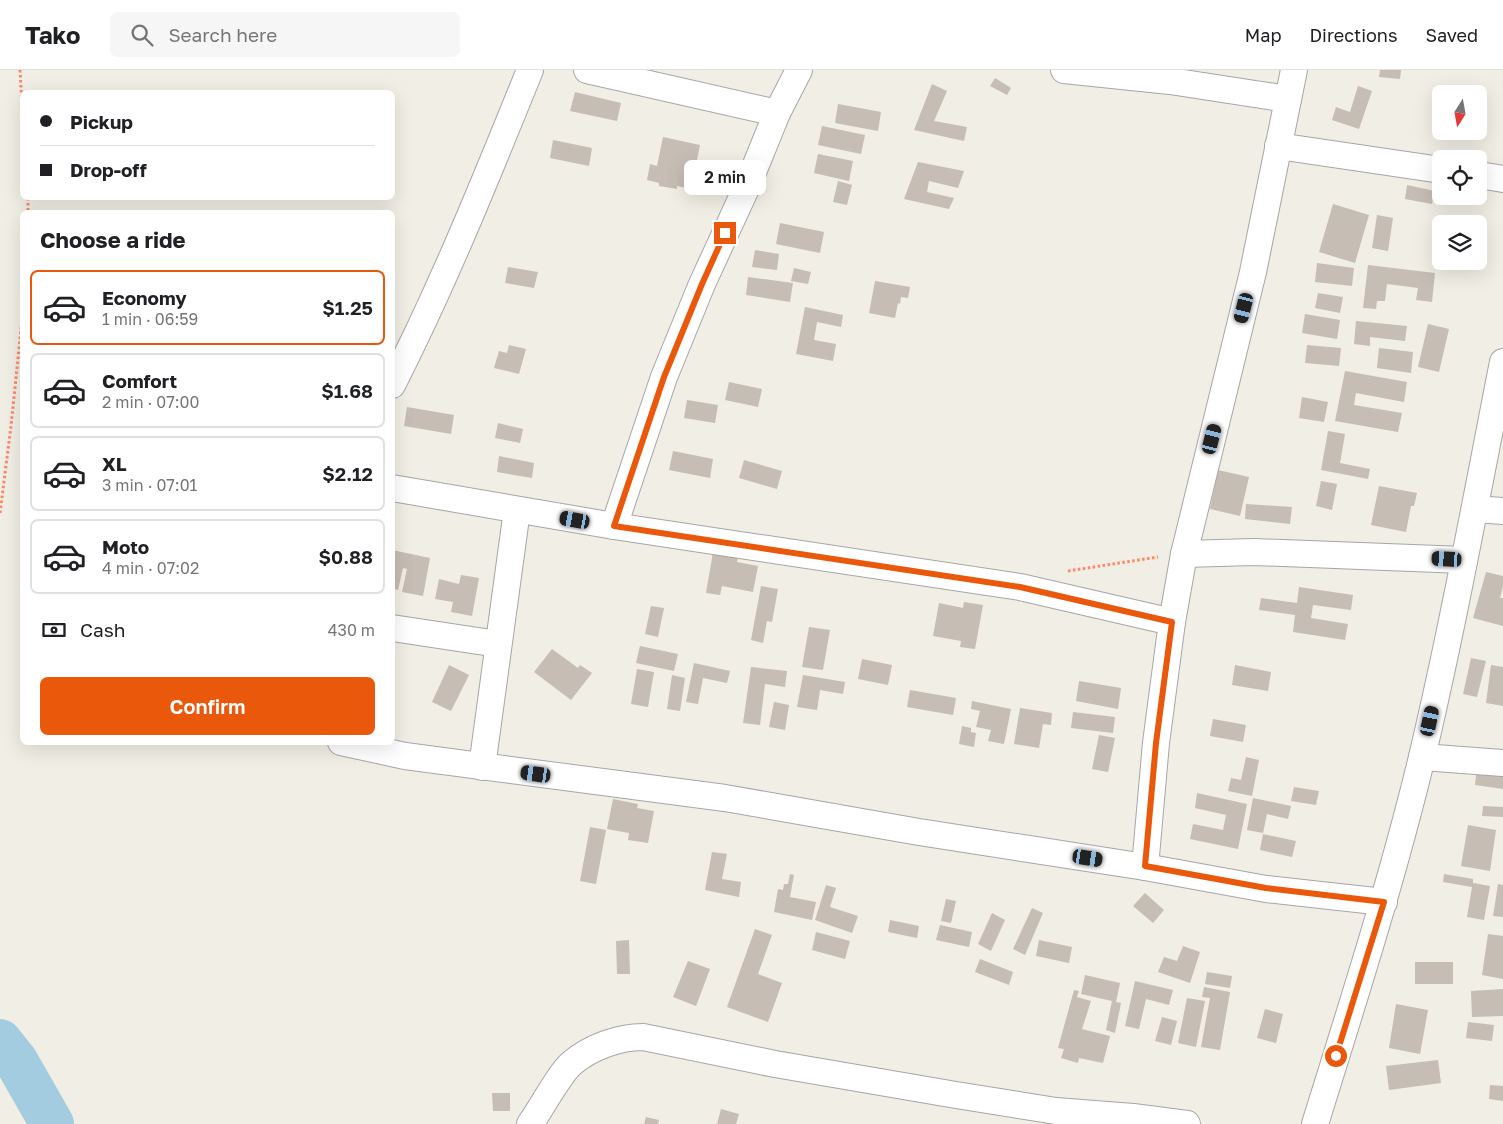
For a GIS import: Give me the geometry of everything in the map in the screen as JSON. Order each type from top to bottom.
[{"type":"street","points":[[395,379],[426,315],[478,198],[530,70]]},
{"type":"street","points":[[587,70],[777,114]]},
{"type":"street","points":[[614,526],[664,377],[702,284],[749,182],[777,114],[799,70]]},
{"type":"street","points":[[1064,70],[1170,81],[1288,99]]},
{"type":"street","points":[[1145,866],[1156,743],[1172,622],[1184,554],[1253,272],[1294,70]]},
{"type":"street","points":[[1278,146],[1432,169]]},
{"type":"street","points":[[1487,176],[1503,179]]},
{"type":"street","points":[[1315,1124],[1384,902],[1422,757],[1475,509],[1503,362]]},
{"type":"street","points":[[395,489],[614,526],[1020,587],[1172,622]]},
{"type":"street","points":[[1475,509],[1503,511]]},
{"type":"street","points":[[482,767],[517,510]]},
{"type":"street","points":[[1184,554],[1263,552],[1464,560]]},
{"type":"street","points":[[395,628],[498,644]]},
{"type":"street","points":[[355,745],[405,756],[725,798],[919,832],[1145,866],[1266,888],[1384,902]]},
{"type":"street","points":[[1422,757],[1503,763]]},
{"type":"street","points":[[530,1124],[558,1080],[571,1064],[609,1043],[628,1037],[643,1037],[1053,1117],[1133,1117],[1187,1124]]},
{"type":"path","points":[[20,70],[21,90]]},
{"type":"path","points":[[0,513],[12,426],[20,341]]},
{"type":"path","points":[[1065,572],[1184,554]]},
{"type":"building","points":[[1380,70],[1401,70],[1400,79],[1379,77]]},
{"type":"building","points":[[995,78],[1011,88],[1007,95],[990,86]]},
{"type":"building","points":[[932,84],[947,91],[934,121],[967,127],[964,141],[914,130]]},
{"type":"building","points":[[1358,86],[1372,91],[1359,129],[1332,120],[1336,107],[1350,112]]},
{"type":"building","points":[[575,92],[621,103],[617,121],[570,111]]},
{"type":"building","points":[[838,104],[881,112],[878,131],[835,123]]},
{"type":"building","points":[[822,126],[865,135],[861,154],[818,145]]},
{"type":"building","points":[[663,137],[700,145],[691,189],[677,186],[677,189],[659,186],[659,183],[647,180],[650,164],[657,166]]},
{"type":"building","points":[[553,140],[592,148],[589,166],[550,158]]},
{"type":"building","points":[[818,154],[853,161],[849,181],[814,173]]},
{"type":"building","points":[[918,162],[964,171],[958,188],[929,181],[927,192],[954,198],[949,209],[904,199]]},
{"type":"building","points":[[838,181],[852,185],[847,205],[833,202]]},
{"type":"building","points":[[1407,185],[1432,190],[1432,204],[1405,199]]},
{"type":"building","points":[[1333,204],[1369,215],[1355,263],[1319,252]]},
{"type":"building","points":[[1377,215],[1393,218],[1388,251],[1372,248]]},
{"type":"building","points":[[780,223],[824,232],[820,253],[776,244]]},
{"type":"building","points":[[755,250],[779,254],[777,270],[752,267]]},
{"type":"building","points":[[1317,263],[1354,268],[1352,286],[1315,282]]},
{"type":"building","points":[[1368,265],[1435,273],[1432,302],[1416,300],[1418,288],[1387,284],[1385,301],[1377,301],[1376,309],[1363,308]]},
{"type":"building","points":[[508,267],[538,272],[534,288],[505,283]]},
{"type":"building","points":[[794,268],[811,272],[808,284],[791,281]]},
{"type":"building","points":[[748,277],[793,283],[790,302],[746,295]]},
{"type":"building","points":[[875,281],[910,287],[908,298],[901,297],[900,304],[898,303],[895,318],[869,313]]},
{"type":"building","points":[[1318,293],[1343,297],[1340,313],[1315,308]]},
{"type":"building","points":[[805,307],[843,315],[841,327],[817,322],[814,340],[836,344],[833,361],[796,354]]},
{"type":"building","points":[[1305,314],[1340,320],[1337,339],[1302,333]]},
{"type":"building","points":[[1356,321],[1407,326],[1405,341],[1370,337],[1370,346],[1354,344]]},
{"type":"building","points":[[1428,324],[1449,329],[1439,372],[1418,367]]},
{"type":"building","points":[[509,345],[526,349],[519,374],[494,368],[499,351],[507,353]]},
{"type":"building","points":[[1307,345],[1341,348],[1339,366],[1305,363]]},
{"type":"building","points":[[1379,348],[1413,352],[1411,373],[1377,368]]},
{"type":"building","points":[[1345,371],[1407,382],[1404,402],[1356,393],[1354,405],[1402,413],[1398,432],[1335,421]]},
{"type":"building","points":[[729,382],[762,389],[758,407],[725,400]]},
{"type":"building","points":[[1302,397],[1328,402],[1324,422],[1299,418]]},
{"type":"building","points":[[687,400],[718,405],[715,423],[684,418]]},
{"type":"building","points":[[407,407],[454,415],[451,434],[404,426]]},
{"type":"building","points":[[498,423],[523,429],[520,443],[495,438]]},
{"type":"building","points":[[1328,431],[1345,434],[1340,463],[1370,469],[1368,479],[1321,470]]},
{"type":"building","points":[[673,451],[713,459],[710,478],[669,470]]},
{"type":"building","points":[[499,456],[534,463],[532,478],[497,472]]},
{"type":"building","points":[[744,460],[782,471],[777,489],[739,478]]},
{"type":"building","points":[[1218,470],[1249,477],[1240,516],[1210,509]]},
{"type":"building","points":[[1321,481],[1337,484],[1332,510],[1316,506]]},
{"type":"building","points":[[1379,486],[1417,493],[1414,506],[1411,506],[1406,532],[1371,525]]},
{"type":"building","points":[[1246,504],[1292,507],[1290,524],[1245,519]]},
{"type":"building","points":[[395,551],[430,558],[423,596],[402,592],[407,569],[403,568],[398,590],[395,589]]},
{"type":"building","points":[[713,552],[738,557],[737,562],[758,566],[753,592],[722,586],[720,595],[706,593]]},
{"type":"building","points":[[1486,572],[1503,576],[1500,598],[1503,598],[1503,626],[1473,618]]},
{"type":"building","points":[[461,575],[479,578],[472,616],[451,612],[453,602],[435,599],[439,579],[459,584]]},
{"type":"building","points":[[761,586],[778,589],[772,622],[767,621],[763,643],[751,640]]},
{"type":"building","points":[[1299,587],[1353,595],[1351,610],[1313,605],[1311,618],[1348,624],[1345,640],[1293,632],[1295,615],[1259,610],[1261,598],[1297,603]]},
{"type":"building","points":[[964,602],[983,605],[975,649],[960,647],[961,641],[933,636],[939,603],[963,608]]},
{"type":"building","points":[[651,606],[664,608],[658,637],[645,634]]},
{"type":"building","points":[[809,627],[830,630],[823,670],[802,667]]},
{"type":"building","points":[[640,646],[678,654],[674,671],[636,663]]},
{"type":"building","points":[[552,649],[578,668],[580,665],[592,673],[571,700],[534,672]]},
{"type":"building","points":[[1471,658],[1486,661],[1477,697],[1463,694]]},
{"type":"building","points":[[862,659],[892,665],[888,685],[858,679]]},
{"type":"building","points":[[694,663],[730,671],[727,683],[703,678],[698,704],[686,702]]},
{"type":"building","points":[[449,665],[469,675],[451,711],[432,702]]},
{"type":"building","points":[[1235,665],[1271,672],[1268,691],[1232,685]]},
{"type":"building","points":[[1491,665],[1503,667],[1503,706],[1486,703]]},
{"type":"building","points":[[751,667],[787,671],[785,687],[765,684],[760,725],[743,723]]},
{"type":"building","points":[[637,669],[654,672],[648,707],[631,704]]},
{"type":"building","points":[[672,675],[685,678],[680,711],[667,709]]},
{"type":"building","points":[[803,675],[845,682],[843,694],[820,690],[817,710],[797,707]]},
{"type":"building","points":[[1079,681],[1121,688],[1118,709],[1076,701]]},
{"type":"building","points":[[910,690],[956,698],[953,715],[907,707]]},
{"type":"building","points":[[972,701],[1011,709],[1004,744],[988,741],[991,730],[976,727],[980,711],[971,709]]},
{"type":"building","points":[[774,702],[789,705],[785,730],[769,727]]},
{"type":"building","points":[[1020,708],[1052,713],[1051,725],[1043,724],[1039,748],[1014,744]]},
{"type":"building","points":[[1073,712],[1115,717],[1113,733],[1071,728]]},
{"type":"building","points":[[1213,719],[1246,725],[1243,742],[1210,736]]},
{"type":"building","points":[[962,726],[971,728],[971,732],[976,733],[974,747],[959,744]]},
{"type":"building","points":[[1099,735],[1115,738],[1108,772],[1092,769]]},
{"type":"building","points":[[1246,757],[1259,760],[1252,796],[1228,791],[1231,778],[1241,780]]},
{"type":"building","points":[[1477,767],[1503,770],[1503,789],[1475,785]]},
{"type":"building","points":[[1294,787],[1319,791],[1316,805],[1291,801]]},
{"type":"building","points":[[1197,793],[1247,804],[1238,849],[1190,839],[1193,824],[1223,830],[1226,815],[1195,808]]},
{"type":"building","points":[[1253,798],[1291,806],[1288,819],[1267,814],[1263,833],[1247,830]]},
{"type":"building","points":[[613,799],[638,804],[637,808],[654,811],[648,843],[628,840],[629,833],[607,829]]},
{"type":"building","points":[[1483,806],[1503,807],[1503,817],[1482,816]]},
{"type":"building","points":[[1468,825],[1496,830],[1490,871],[1461,866]]},
{"type":"building","points":[[590,827],[606,830],[596,884],[580,881]]},
{"type":"building","points":[[1263,834],[1296,841],[1292,857],[1260,850]]},
{"type":"building","points":[[712,852],[727,854],[722,879],[741,882],[739,897],[705,890]]},
{"type":"building","points":[[790,874],[794,875],[790,897],[816,902],[812,920],[774,912],[778,889],[783,890],[784,884],[788,884]]},
{"type":"building","points":[[1444,874],[1473,879],[1473,883],[1490,886],[1484,920],[1467,917],[1472,887],[1443,882]]},
{"type":"building","points":[[1498,884],[1503,885],[1503,917],[1493,916]]},
{"type":"building","points":[[826,885],[836,888],[830,907],[858,916],[852,933],[815,920]]},
{"type":"building","points":[[1145,893],[1164,910],[1153,923],[1133,906]]},
{"type":"building","points":[[946,899],[956,901],[951,923],[941,921]]},
{"type":"building","points":[[1032,908],[1043,913],[1025,955],[1013,949]]},
{"type":"building","points":[[992,913],[1005,920],[991,951],[978,944]]},
{"type":"building","points":[[890,920],[919,926],[917,938],[888,932]]},
{"type":"building","points":[[940,925],[972,932],[969,947],[936,940]]},
{"type":"building","points":[[755,929],[772,935],[758,974],[782,983],[768,1022],[727,1007]]},
{"type":"building","points":[[816,932],[850,941],[845,959],[812,950]]},
{"type":"building","points":[[1488,934],[1503,936],[1503,979],[1482,975]]},
{"type":"building","points":[[629,940],[630,974],[617,974],[616,941]]},
{"type":"building","points":[[1039,940],[1072,947],[1069,963],[1036,956]]},
{"type":"building","points":[[1183,946],[1200,952],[1190,983],[1158,972],[1164,957],[1177,961]]},
{"type":"building","points":[[980,959],[1013,972],[1009,985],[975,972]]},
{"type":"building","points":[[688,961],[710,969],[696,1006],[673,997]]},
{"type":"building","points":[[1415,962],[1453,962],[1453,984],[1415,984]]},
{"type":"building","points":[[1207,972],[1232,976],[1230,988],[1205,984]]},
{"type":"building","points":[[1085,975],[1120,983],[1116,1002],[1121,1003],[1115,1033],[1106,1030],[1112,1001],[1081,994]]},
{"type":"building","points":[[1135,981],[1173,990],[1169,1005],[1146,999],[1139,1029],[1125,1026]]},
{"type":"building","points":[[1204,987],[1230,992],[1220,1050],[1201,1047],[1210,998],[1202,997]]},
{"type":"building","points":[[1503,989],[1503,1016],[1472,1017],[1471,991]]},
{"type":"building","points":[[1074,990],[1079,991],[1077,997],[1091,1001],[1082,1029],[1110,1036],[1103,1063],[1079,1058],[1078,1063],[1061,1058],[1064,1049],[1058,1048]]},
{"type":"building","points":[[1187,998],[1205,1001],[1196,1047],[1178,1043]]},
{"type":"building","points":[[1396,1004],[1428,1010],[1420,1054],[1389,1048]]},
{"type":"building","points":[[1265,1009],[1283,1014],[1276,1043],[1257,1038]]},
{"type":"building","points":[[1162,1017],[1177,1021],[1171,1045],[1155,1041]]},
{"type":"building","points":[[1468,1022],[1494,1025],[1492,1041],[1466,1038]]},
{"type":"building","points":[[1438,1060],[1441,1083],[1389,1090],[1386,1066]]},
{"type":"building","points":[[1490,1085],[1503,1086],[1503,1101],[1489,1099]]},
{"type":"building","points":[[492,1093],[510,1093],[510,1111],[493,1111]]},
{"type":"building","points":[[721,1109],[739,1114],[736,1124],[717,1124]]},
{"type":"building","points":[[646,1117],[659,1120],[658,1124],[644,1124]]},
{"type":"waterway","points":[[0,1041],[16,1061],[52,1124]]},
{"type":"route","points":[[725,233],[664,377],[614,526],[1020,587],[1172,622],[1156,743],[1145,866],[1266,888],[1384,902],[1336,1056]]}]
